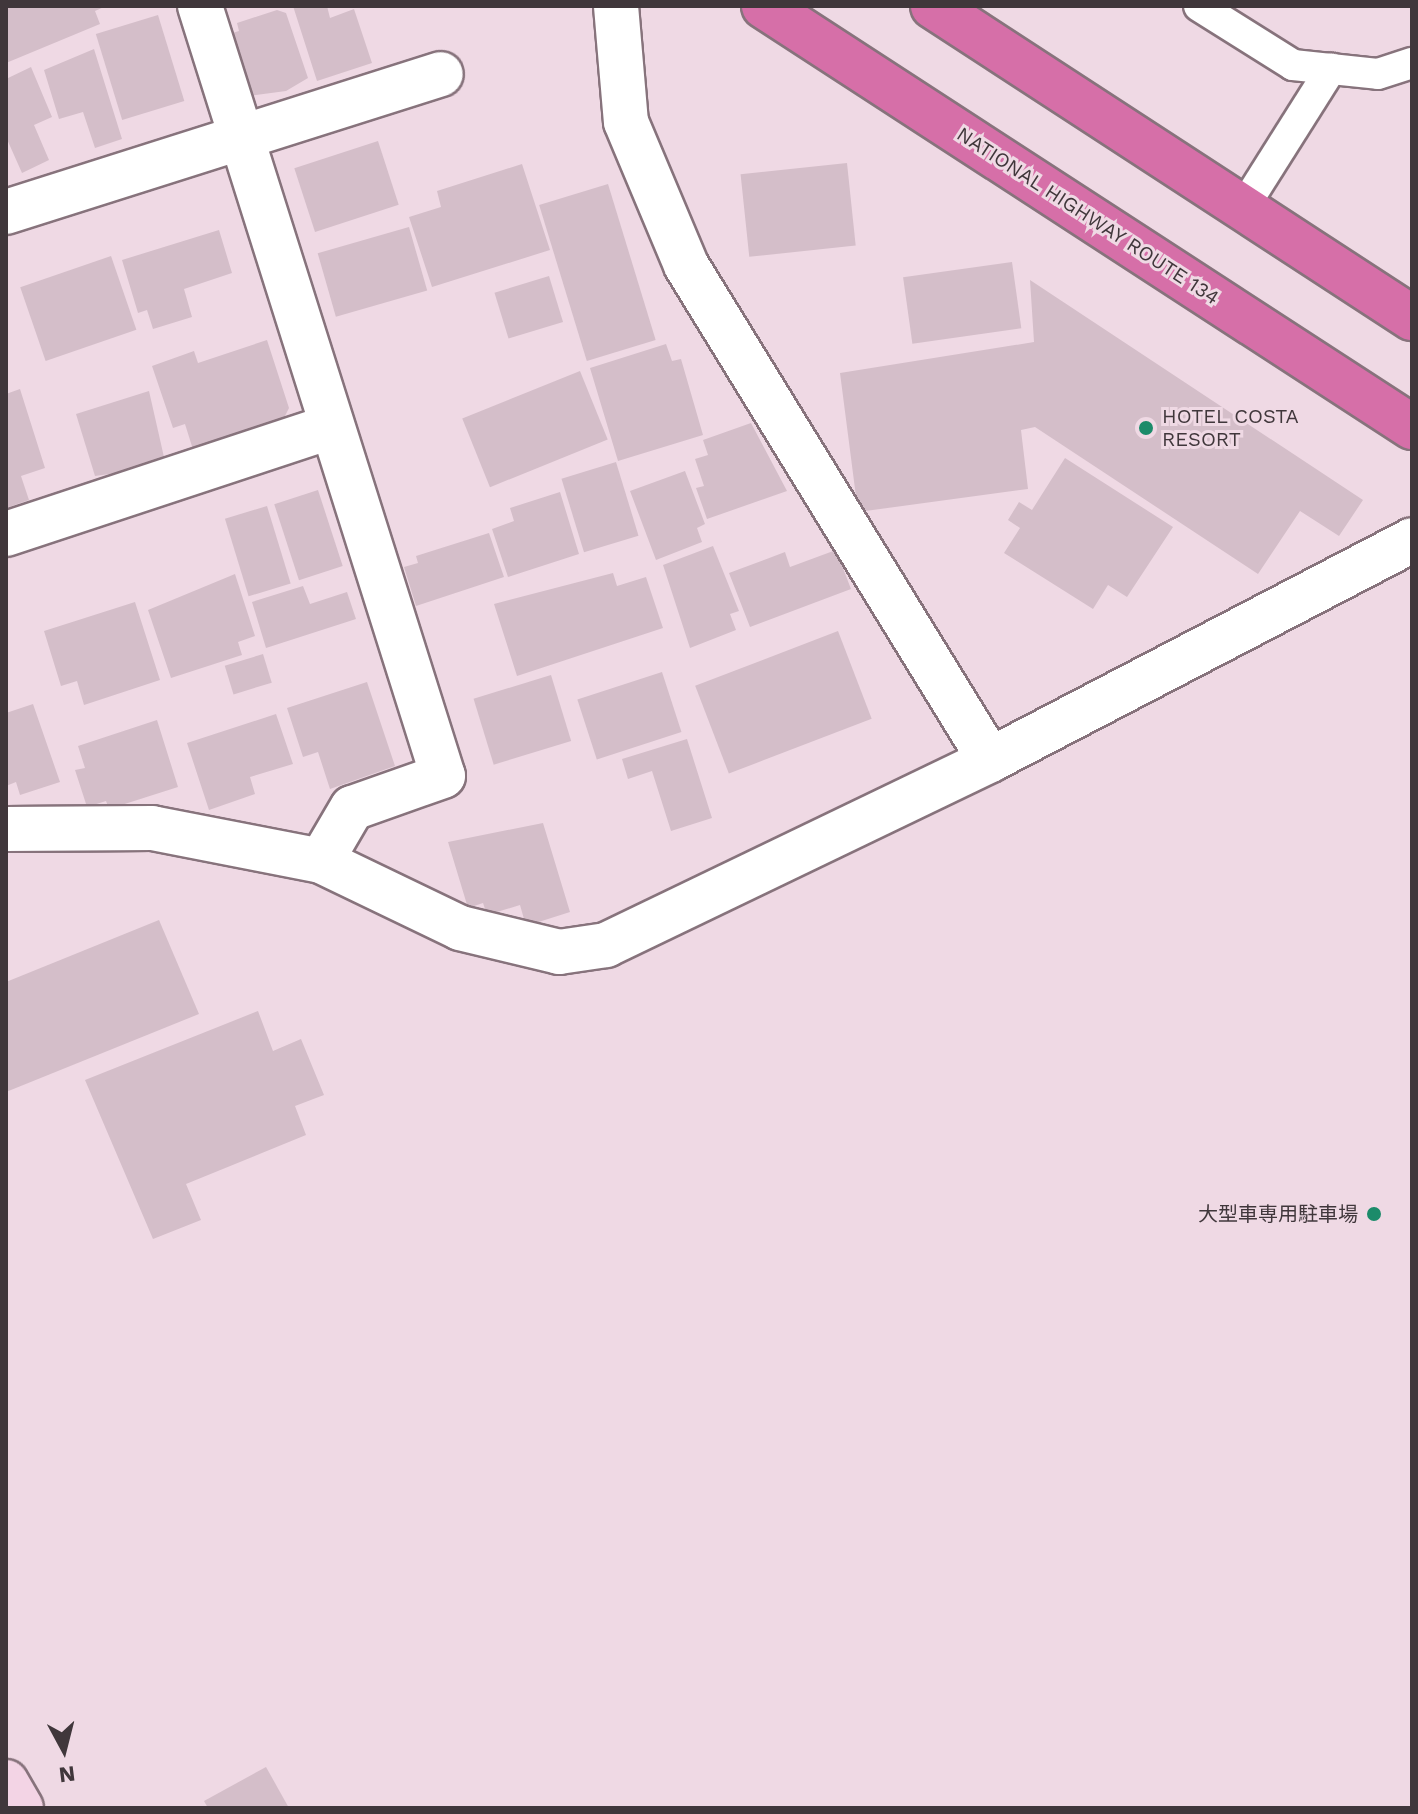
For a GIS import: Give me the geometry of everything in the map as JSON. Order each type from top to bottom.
[{"type":"highway","name":"NATIONAL HIGHWAY ROUTE 134","points":[[764,6],[1412,427]]},
{"type":"highway","points":[[933,6],[1412,318]]},
{"type":"street","points":[[200,6],[238,137],[443,776],[352,808],[321,861]]},
{"type":"street","points":[[616,6],[626,122],[686,265],[990,760]]},
{"type":"street","points":[[6,212],[441,74]]},
{"type":"street","points":[[6,534],[330,427]]},
{"type":"street","points":[[6,829],[152,828],[321,861],[460,928],[559,952],[606,945],[990,760],[1412,540]]},
{"type":"street","points":[[6,1782],[21,1808]]},
{"type":"lane","points":[[1199,6],[1293,65],[1378,74],[1412,63]]},
{"type":"lane","points":[[1243,208],[1331,69]]},
{"type":"building","points":[[6,6],[106,6],[95,11],[100,24],[6,63]]},
{"type":"building","points":[[293,6],[327,6],[330,18],[354,9],[372,63],[317,81]]},
{"type":"building","points":[[277,10],[286,13],[308,78],[286,91],[249,96],[229,34],[239,31],[237,23]]},
{"type":"building","points":[[158,15],[184,101],[122,120],[96,34]]},
{"type":"building","points":[[94,49],[122,139],[95,148],[83,112],[59,119],[44,70]]},
{"type":"building","points":[[31,67],[52,117],[34,125],[49,160],[22,173],[6,137],[6,79]]},
{"type":"building","points":[[378,141],[399,205],[315,232],[294,168]]},
{"type":"building","points":[[847,163],[856,246],[749,257],[741,174]]},
{"type":"building","points":[[522,164],[550,250],[432,287],[409,217],[441,207],[437,191]]},
{"type":"building","points":[[608,184],[656,340],[587,361],[539,205]]},
{"type":"building","points":[[409,227],[427,290],[336,317],[318,253]]},
{"type":"building","points":[[219,230],[232,273],[184,289],[192,317],[153,329],[147,310],[138,313],[122,260]]},
{"type":"building","points":[[111,256],[136,330],[46,361],[20,287]]},
{"type":"building","points":[[1012,262],[1021,328],[912,344],[903,277]]},
{"type":"building","points":[[549,276],[563,322],[509,339],[494,293]]},
{"type":"building","name":"HOTEL COSTA RESORT","points":[[1030,280],[1363,500],[1339,536],[1300,511],[1258,574],[1035,427],[1021,430],[1028,489],[858,512],[840,373],[1034,342]]},
{"type":"building","points":[[267,340],[289,408],[278,430],[195,456],[185,424],[173,428],[152,366],[194,351],[198,363]]},
{"type":"building","points":[[666,344],[672,361],[681,359],[703,435],[618,461],[590,368]]},
{"type":"building","points":[[580,371],[608,440],[490,487],[462,419]]},
{"type":"building","points":[[20,389],[45,468],[21,476],[29,500],[6,508],[6,394]]},
{"type":"building","points":[[149,391],[166,466],[95,476],[76,414]]},
{"type":"building","points":[[751,423],[787,491],[707,519],[696,488],[704,486],[695,459],[708,455],[703,440]]},
{"type":"building","points":[[1065,458],[1173,527],[1127,597],[1108,585],[1093,609],[1004,553],[1020,528],[1008,520],[1019,502],[1032,510]]},
{"type":"building","points":[[616,462],[639,536],[584,552],[561,479]]},
{"type":"building","points":[[685,471],[705,524],[697,528],[702,542],[656,560],[630,491]]},
{"type":"building","points":[[318,490],[343,566],[299,580],[274,504]]},
{"type":"building","points":[[560,492],[579,554],[508,577],[492,529],[514,521],[510,508]]},
{"type":"building","points":[[267,506],[291,583],[249,596],[225,519]]},
{"type":"building","points":[[489,533],[504,577],[416,606],[404,567],[418,563],[416,556]]},
{"type":"building","points":[[713,546],[739,611],[730,614],[736,630],[690,648],[663,565]]},
{"type":"building","points":[[836,550],[851,589],[750,627],[729,573],[785,552],[790,567]]},
{"type":"building","points":[[613,573],[617,586],[646,577],[663,628],[517,676],[494,604]]},
{"type":"building","points":[[235,574],[255,636],[238,642],[242,655],[171,678],[148,610]]},
{"type":"building","points":[[303,586],[310,604],[347,592],[356,619],[266,648],[252,602]]},
{"type":"building","points":[[135,602],[160,680],[84,705],[77,681],[61,686],[44,631]]},
{"type":"building","points":[[838,631],[872,719],[729,774],[695,686]]},
{"type":"building","points":[[263,654],[272,683],[234,694],[225,666]]},
{"type":"building","points":[[662,672],[681,732],[597,759],[577,700]]},
{"type":"building","points":[[551,675],[571,741],[494,765],[474,699]]},
{"type":"building","points":[[367,682],[395,766],[330,789],[318,752],[303,757],[287,708]]},
{"type":"building","points":[[33,704],[60,782],[20,795],[16,782],[6,786],[6,713]]},
{"type":"building","points":[[276,714],[293,764],[250,777],[255,794],[209,810],[187,743]]},
{"type":"building","points":[[157,720],[178,787],[109,809],[106,801],[87,807],[75,770],[85,768],[78,746]]},
{"type":"building","points":[[687,739],[712,818],[671,831],[652,771],[628,779],[622,759]]},
{"type":"building","points":[[543,823],[570,912],[526,926],[520,905],[487,915],[483,903],[468,908],[448,842]]},
{"type":"building","points":[[159,920],[199,1014],[6,1092],[6,982]]},
{"type":"building","points":[[258,1011],[273,1051],[301,1039],[324,1095],[295,1106],[306,1135],[186,1184],[201,1220],[153,1239],[85,1080]]},
{"type":"building","points":[[266,1767],[289,1808],[208,1808],[204,1801]]},
{"type":"place","name":"HOTEL COSTA RESORT","points":[[1146,428]]},
{"type":"place","name":"大型車専用駐車場","points":[[1374,1214]]}]
